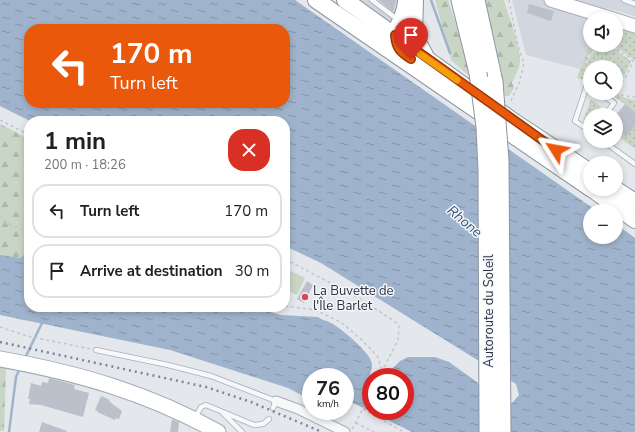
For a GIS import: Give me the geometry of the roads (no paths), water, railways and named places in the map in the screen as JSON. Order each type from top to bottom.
[{"type":"highway","points":[[316,0],[583,182]]},
{"type":"highway","points":[[332,0],[376,32],[387,37],[404,30],[411,4]]},
{"type":"highway","points":[[345,0],[513,121],[583,167]]},
{"type":"highway","name":"Autoroute du Soleil","points":[[460,0],[478,73],[485,127],[487,170],[488,432]]},
{"type":"highway","name":"Autoroute du Soleil","points":[[476,0],[494,82],[500,161],[502,432]]},
{"type":"highway","points":[[411,4],[414,36],[427,58]]},
{"type":"highway","points":[[395,35],[395,45],[399,51],[446,82],[498,124]]},
{"type":"highway","points":[[623,194],[635,202]]},
{"type":"highway","points":[[602,196],[635,220]]},
{"type":"main road","points":[[551,0],[591,12]]},
{"type":"main road","points":[[623,22],[635,26]]},
{"type":"main road","points":[[0,359],[54,369],[98,381],[148,398],[194,419],[218,432]]},
{"type":"street","points":[[275,404],[298,409],[345,432]]},
{"type":"lane","points":[[372,0],[393,16]]},
{"type":"lane","points":[[624,0],[635,4]]},
{"type":"lane","points":[[583,99],[575,121],[583,126]]},
{"type":"lane","points":[[610,100],[614,103],[610,108]]},
{"type":"lane","points":[[613,148],[635,164]]},
{"type":"lane","points":[[96,350],[168,365],[211,376],[275,404]]},
{"type":"lane","points":[[194,419],[201,407],[204,405],[254,425],[264,424],[269,419]]},
{"type":"lane","points":[[222,412],[242,432]]},
{"type":"water","name":"Rhone","points":[[0,0],[295,0],[587,204],[583,204],[583,244],[623,244],[623,229],[635,238],[635,432],[412,432],[388,420],[414,420],[414,368],[393,368],[400,361],[408,357],[435,357],[449,362],[477,382],[480,387],[503,402],[512,403],[519,395],[516,384],[321,263],[290,248],[290,116],[24,116],[24,118],[0,106]]},
{"type":"water","points":[[0,255],[20,258],[24,255],[24,312],[270,312],[281,315],[318,317],[340,329],[361,347],[371,359],[371,368],[362,368],[362,407],[354,403],[354,368],[302,368],[302,395],[288,388],[170,350],[0,315]]},
{"type":"waterway","points":[[431,0],[450,53]]},
{"type":"waterway","points":[[25,358],[42,323]]},
{"type":"waterway","points":[[9,432],[16,377],[20,368]]},
{"type":"railway","points":[[0,342],[206,387],[251,402],[322,432]]},
{"type":"place","name":"La Buvette de l'Île Barlet","points":[[305,297]]}]
